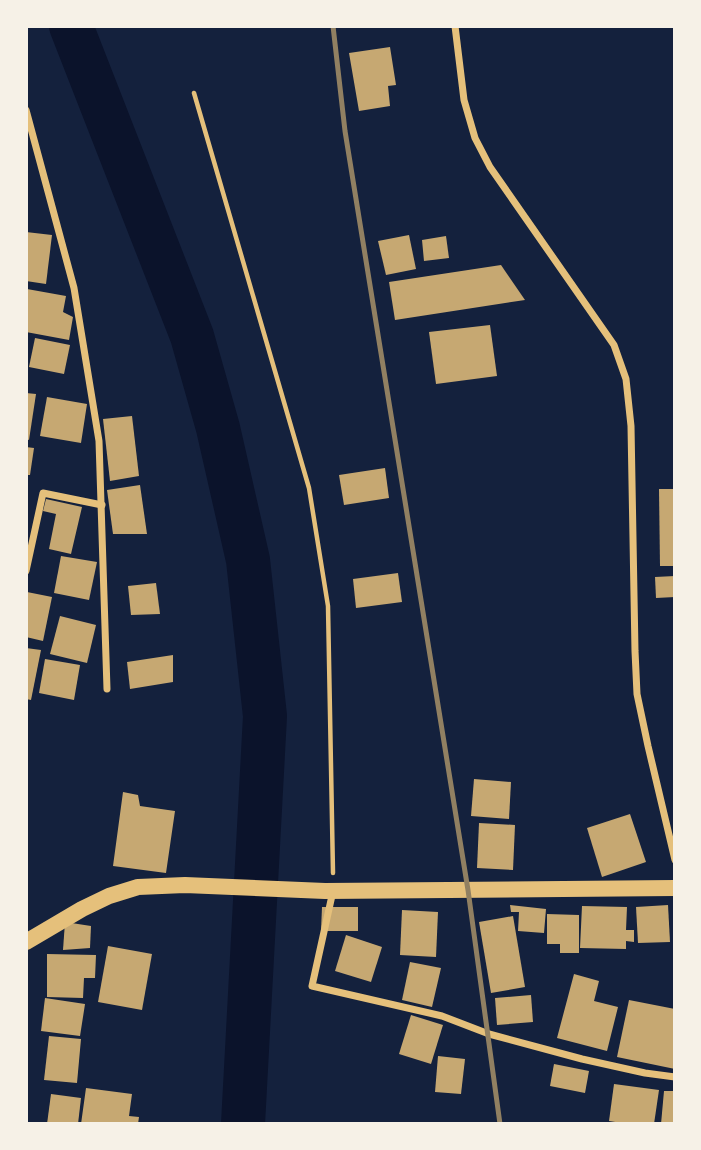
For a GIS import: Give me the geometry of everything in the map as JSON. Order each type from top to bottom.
[{"type":"main road","points":[[26,942],[109,895],[138,887],[184,885],[329,890],[675,888]]},
{"type":"street","points":[[455,26],[464,100],[475,138],[490,167],[614,345],[626,379],[631,426],[637,694],[675,860]]},
{"type":"street","points":[[26,110],[74,288],[99,441],[107,689]]},
{"type":"street","points":[[26,571],[43,493],[102,505]]},
{"type":"street","points":[[329,890],[312,986],[442,1016],[489,1034],[582,1059],[675,1077]]},
{"type":"path","points":[[194,93],[309,488],[328,607],[329,890]]},
{"type":"building","points":[[390,47],[396,85],[388,86],[390,106],[359,111],[349,53]]},
{"type":"building","points":[[26,232],[52,235],[46,284],[26,281]]},
{"type":"building","points":[[409,235],[416,269],[386,275],[378,241]]},
{"type":"building","points":[[446,236],[449,258],[424,261],[422,240]]},
{"type":"building","points":[[501,265],[525,300],[395,320],[389,282]]},
{"type":"building","points":[[27,289],[66,296],[63,312],[73,317],[69,340],[26,332]]},
{"type":"building","points":[[490,325],[497,376],[436,384],[429,332]]},
{"type":"building","points":[[35,338],[70,345],[64,374],[29,367]]},
{"type":"building","points":[[26,393],[36,394],[29,440],[26,439]]},
{"type":"building","points":[[47,397],[87,404],[81,443],[40,436]]},
{"type":"building","points":[[132,416],[139,476],[110,481],[103,419]]},
{"type":"building","points":[[26,447],[34,448],[30,475],[26,475]]},
{"type":"building","points":[[385,468],[389,498],[344,505],[339,475]]},
{"type":"building","points":[[140,485],[147,534],[113,534],[107,490]]},
{"type":"building","points":[[659,489],[675,489],[675,566],[660,566]]},
{"type":"building","points":[[46,499],[82,507],[71,554],[49,549],[56,514],[43,511]]},
{"type":"building","points":[[61,556],[97,562],[89,600],[54,593]]},
{"type":"building","points":[[398,573],[402,602],[356,608],[353,579]]},
{"type":"building","points":[[675,576],[675,597],[656,598],[655,577]]},
{"type":"building","points":[[156,583],[160,614],[131,615],[128,586]]},
{"type":"building","points":[[27,592],[52,597],[43,641],[26,637]]},
{"type":"building","points":[[60,616],[96,625],[87,663],[50,654]]},
{"type":"building","points":[[26,648],[41,650],[31,700],[26,699]]},
{"type":"building","points":[[173,655],[173,682],[130,689],[127,662]]},
{"type":"building","points":[[45,659],[80,665],[74,700],[39,693]]},
{"type":"building","points":[[474,779],[511,782],[509,819],[471,816]]},
{"type":"building","points":[[123,792],[138,795],[140,806],[175,811],[166,873],[113,866]]},
{"type":"building","points":[[630,814],[646,862],[602,877],[587,828]]},
{"type":"building","points":[[479,823],[515,825],[513,870],[477,868]]},
{"type":"building","points":[[510,905],[546,909],[544,933],[518,931],[519,912],[511,912]]},
{"type":"building","points":[[668,905],[670,942],[638,943],[636,907]]},
{"type":"building","points":[[582,906],[627,907],[626,930],[634,930],[634,942],[626,941],[626,949],[580,948]]},
{"type":"building","points":[[322,907],[358,907],[358,931],[321,931]]},
{"type":"building","points":[[402,910],[438,912],[436,957],[400,955]]},
{"type":"building","points":[[547,914],[579,915],[579,953],[560,953],[560,944],[547,944]]},
{"type":"building","points":[[513,916],[525,987],[491,993],[479,922]]},
{"type":"building","points":[[65,922],[91,926],[90,948],[63,950]]},
{"type":"building","points":[[346,935],[382,947],[371,982],[335,971]]},
{"type":"building","points":[[108,946],[152,954],[142,1010],[98,1002]]},
{"type":"building","points":[[47,954],[96,955],[95,978],[84,978],[83,998],[47,997]]},
{"type":"building","points":[[410,962],[441,968],[432,1007],[402,1000]]},
{"type":"building","points":[[574,974],[599,981],[594,1001],[618,1007],[607,1051],[557,1038]]},
{"type":"building","points":[[531,995],[533,1022],[497,1025],[495,998]]},
{"type":"building","points":[[45,998],[85,1004],[80,1036],[41,1031]]},
{"type":"building","points":[[629,1000],[675,1009],[675,1069],[617,1057]]},
{"type":"building","points":[[411,1015],[443,1025],[431,1064],[399,1054]]},
{"type":"building","points":[[49,1036],[81,1039],[77,1083],[44,1080]]},
{"type":"building","points":[[438,1056],[465,1059],[461,1094],[435,1092]]},
{"type":"building","points":[[554,1064],[589,1071],[585,1093],[550,1086]]},
{"type":"building","points":[[614,1084],[659,1090],[654,1124],[609,1121]]},
{"type":"building","points":[[86,1088],[132,1094],[129,1116],[139,1117],[138,1124],[81,1124]]},
{"type":"building","points":[[664,1091],[675,1091],[675,1124],[661,1124]]},
{"type":"building","points":[[51,1094],[81,1098],[78,1124],[47,1124]]},
{"type":"waterway","points":[[71,26],[192,336],[218,428],[248,560],[265,716],[243,1124]]},
{"type":"railway","points":[[333,26],[345,131],[468,890],[500,1124]]}]
